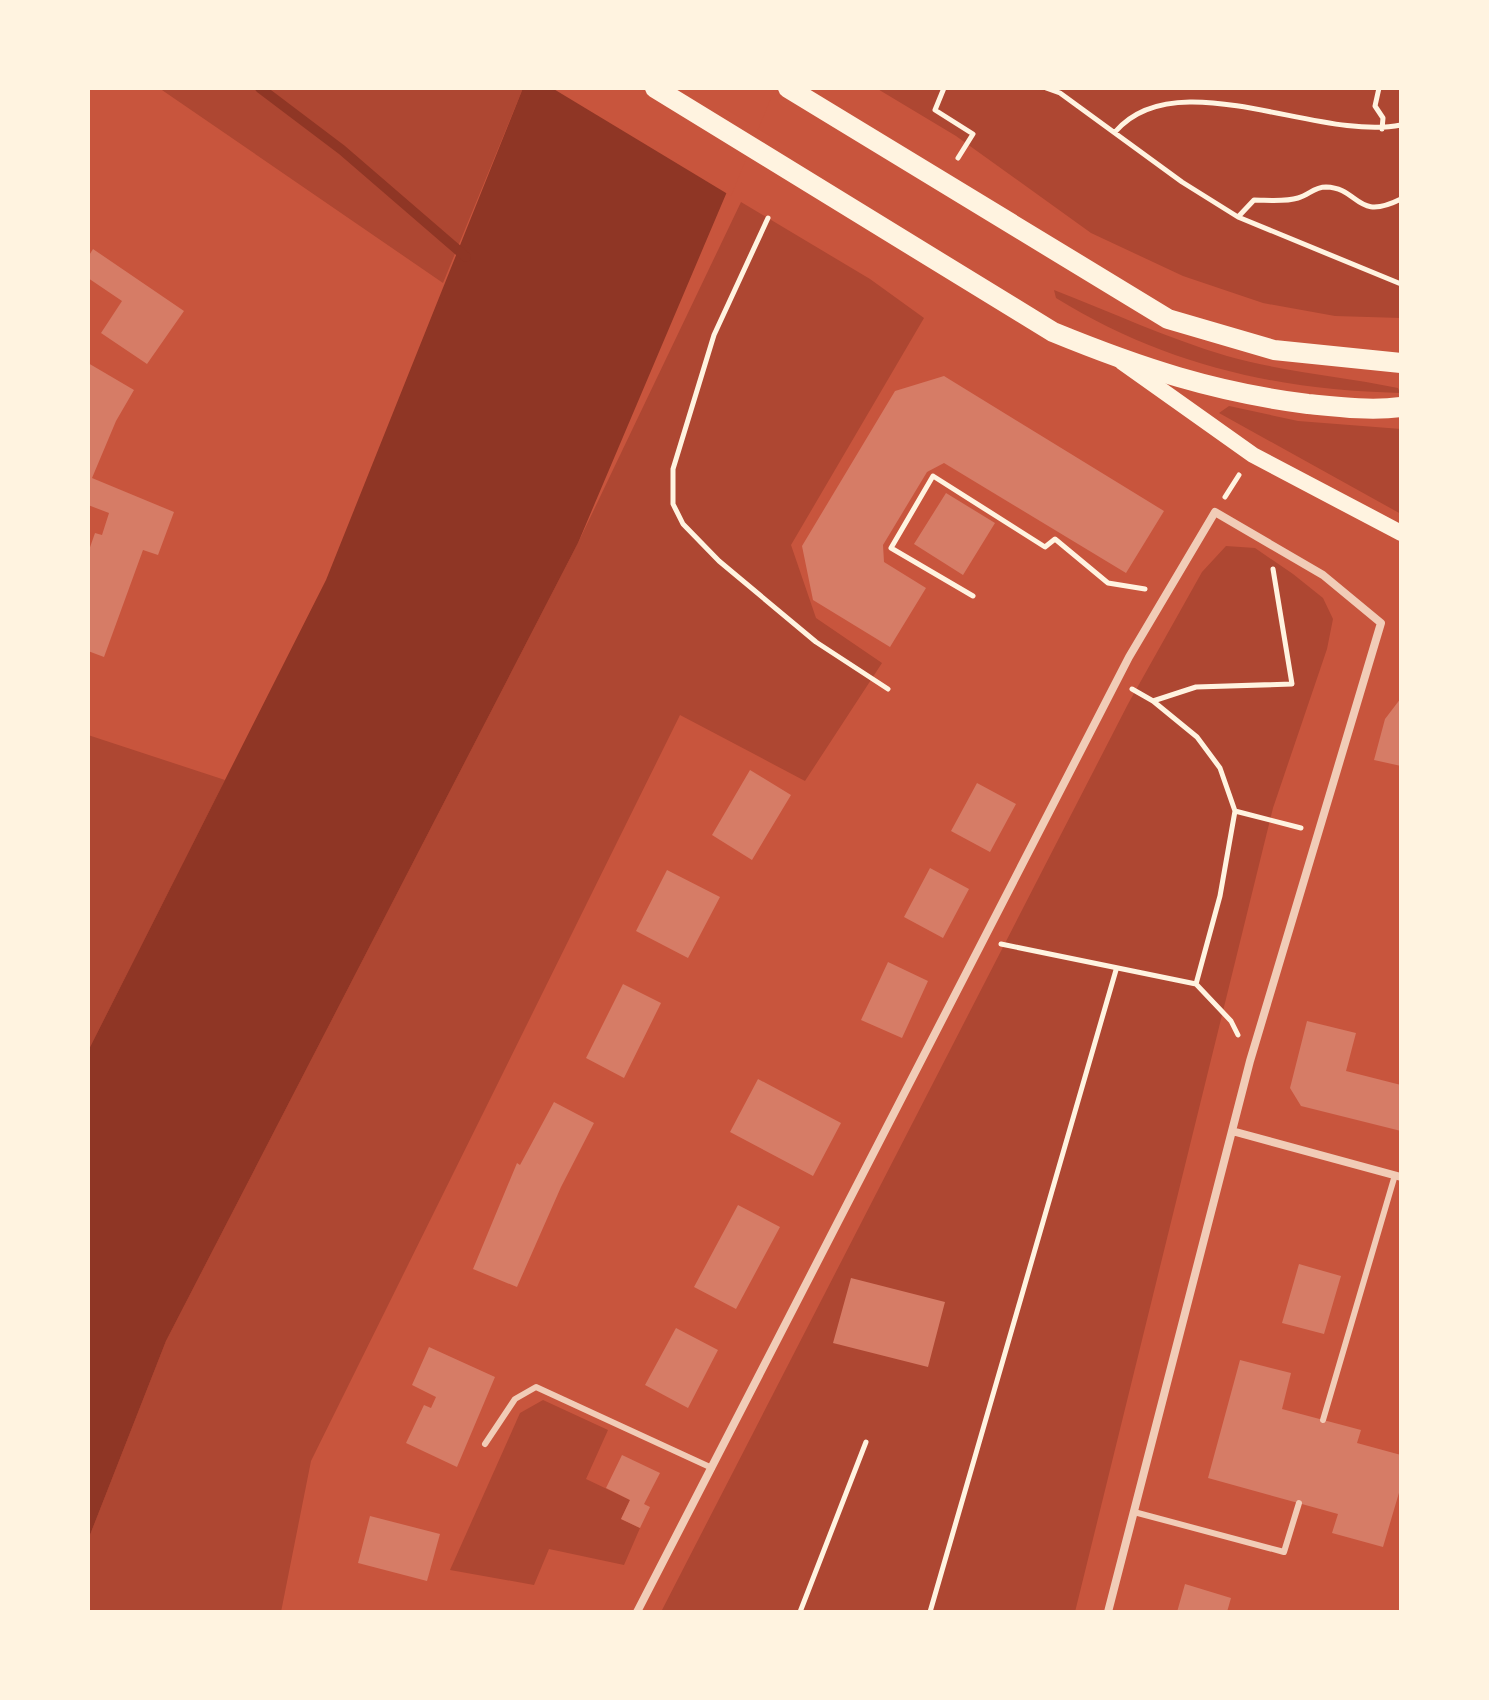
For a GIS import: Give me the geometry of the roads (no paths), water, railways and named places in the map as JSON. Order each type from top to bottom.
[{"type":"main road","points":[[655,88],[1053,332],[1114,357],[1216,390],[1341,408],[1401,407]]},
{"type":"main road","points":[[788,88],[1168,319],[1274,350],[1376,363],[1401,363]]},
{"type":"main road","points":[[1114,357],[1253,455],[1401,533]]},
{"type":"main road","points":[[1376,363],[1401,373]]},
{"type":"street","points":[[637,1612],[1117,681],[1215,512],[1323,575],[1381,623],[1232,1131],[1108,1612]]},
{"type":"street","points":[[1232,1131],[1398,1176]]},
{"type":"lane","points":[[1323,1420],[1398,1176]]},
{"type":"lane","points":[[485,1444],[515,1399],[536,1387],[712,1468]]},
{"type":"lane","points":[[1134,1512],[1284,1552],[1299,1503]]},
{"type":"waterway","points":[[260,88],[342,150],[466,257]]}]
